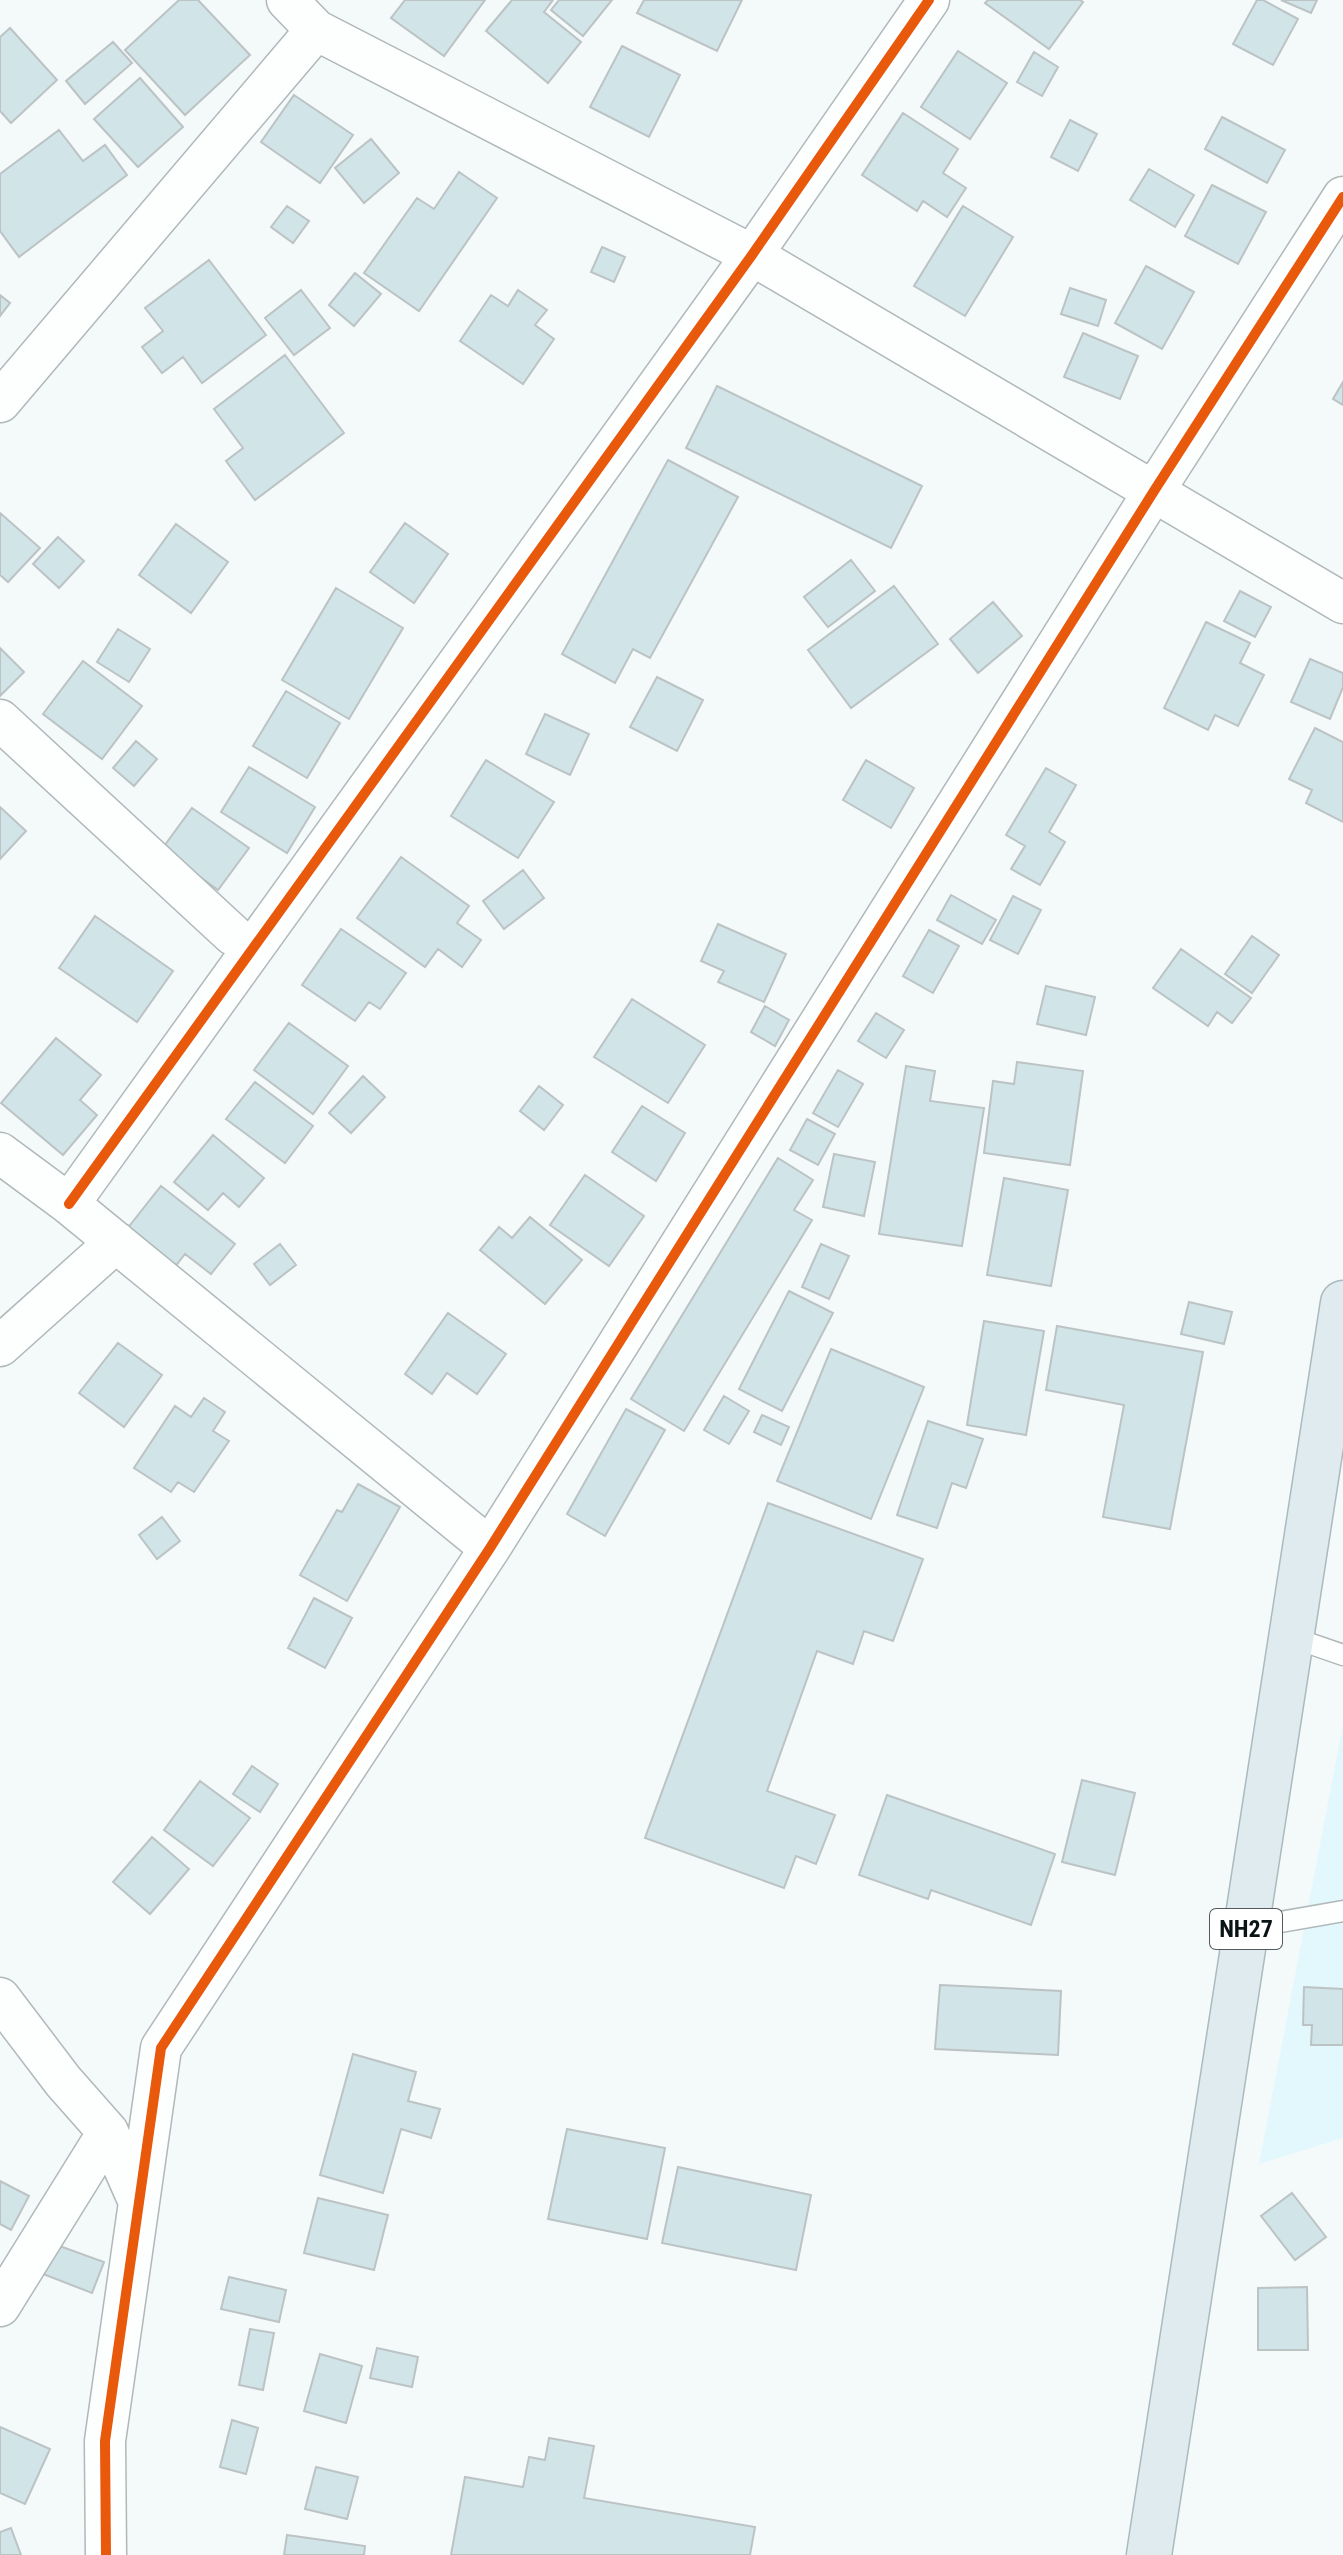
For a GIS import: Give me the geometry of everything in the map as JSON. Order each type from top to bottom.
[{"type":"highway","name":"NH27","points":[[1149,2555],[1343,1303]]},
{"type":"street","points":[[287,0],[316,30],[752,255],[1343,603]]},
{"type":"street","points":[[69,1204],[752,255],[929,0]]},
{"type":"street","points":[[0,402],[316,30]]},
{"type":"street","points":[[106,2555],[105,2441],[161,2048],[490,1548],[1154,491],[1343,197]]},
{"type":"street","points":[[0,720],[233,935]]},
{"type":"street","points":[[0,1153],[69,1204],[490,1548]]},
{"type":"street","points":[[0,1346],[116,1242]]},
{"type":"street","points":[[0,1998],[63,2081],[108,2132],[139,2202]]},
{"type":"street","points":[[0,2306],[108,2132]]},
{"type":"lane","points":[[1291,1637],[1343,1655]]},
{"type":"lane","points":[[1246,1928],[1343,1911]]},
{"type":"shaded area","points":[[1343,1724],[1343,2138],[1259,2164],[1306,1918]]},
{"type":"building","points":[[179,0],[198,0],[250,55],[185,115],[125,50]]},
{"type":"building","points":[[405,0],[485,0],[444,56],[391,18]]},
{"type":"building","points":[[512,0],[553,0],[544,12],[581,42],[548,83],[486,31]]},
{"type":"building","points":[[559,0],[612,0],[583,36],[551,10]]},
{"type":"building","points":[[644,0],[742,0],[717,51],[637,13]]},
{"type":"building","points":[[988,0],[1083,2],[1049,49],[985,3]]},
{"type":"building","points":[[1257,0],[1263,0],[1298,19],[1273,65],[1233,44]]},
{"type":"building","points":[[1281,0],[1317,0],[1311,13]]},
{"type":"building","points":[[10,28],[57,80],[11,123],[0,111],[0,37]]},
{"type":"building","points":[[113,42],[132,63],[85,104],[66,81]]},
{"type":"building","points":[[622,46],[680,75],[649,137],[590,107]]},
{"type":"building","points":[[958,51],[1007,83],[970,139],[921,107]]},
{"type":"building","points":[[1034,52],[1058,67],[1042,96],[1017,82]]},
{"type":"building","points":[[140,78],[183,127],[138,167],[94,119]]},
{"type":"building","points":[[294,95],[353,135],[320,183],[261,142]]},
{"type":"building","points":[[903,113],[958,149],[943,173],[966,188],[947,217],[923,201],[917,211],[862,175]]},
{"type":"building","points":[[1222,117],[1285,150],[1267,183],[1205,149]]},
{"type":"building","points":[[1070,120],[1097,134],[1078,171],[1051,157]]},
{"type":"building","points":[[59,130],[83,161],[105,145],[127,175],[19,257],[0,231],[0,174]]},
{"type":"building","points":[[371,139],[399,173],[364,203],[335,168]]},
{"type":"building","points":[[1149,169],[1194,195],[1175,227],[1130,200]]},
{"type":"building","points":[[459,172],[497,198],[419,311],[364,273],[417,198],[434,209]]},
{"type":"building","points":[[1212,185],[1266,212],[1238,264],[1185,236]]},
{"type":"building","points":[[287,206],[309,221],[293,243],[271,227]]},
{"type":"building","points":[[963,206],[1013,237],[965,316],[914,286]]},
{"type":"building","points":[[602,247],[625,257],[614,282],[591,272]]},
{"type":"building","points":[[209,260],[266,335],[202,383],[183,357],[162,373],[142,347],[163,331],[145,308]]},
{"type":"building","points":[[1146,266],[1194,292],[1162,349],[1115,323]]},
{"type":"building","points":[[355,273],[381,294],[354,326],[329,305]]},
{"type":"building","points":[[1070,288],[1106,300],[1098,326],[1061,314]]},
{"type":"building","points":[[301,290],[330,328],[294,355],[265,318]]},
{"type":"building","points":[[518,290],[547,310],[535,325],[554,339],[523,384],[460,341],[491,295],[508,306]]},
{"type":"building","points":[[0,295],[10,303],[0,316]]},
{"type":"building","points":[[1083,333],[1138,356],[1120,399],[1064,377]]},
{"type":"building","points":[[285,355],[344,433],[255,500],[226,461],[243,448],[214,409]]},
{"type":"building","points":[[1343,382],[1343,405],[1333,399]]},
{"type":"building","points":[[717,386],[922,486],[891,548],[686,448]]},
{"type":"building","points":[[668,460],[738,497],[650,658],[633,649],[615,683],[562,654]]},
{"type":"building","points":[[0,513],[40,548],[8,582],[0,575]]},
{"type":"building","points":[[405,523],[448,554],[414,603],[370,572]]},
{"type":"building","points":[[176,524],[228,562],[191,613],[139,575]]},
{"type":"building","points":[[58,537],[84,561],[59,588],[33,564]]},
{"type":"building","points":[[851,560],[875,591],[828,627],[804,597]]},
{"type":"building","points":[[894,586],[938,644],[851,708],[808,650]]},
{"type":"building","points":[[336,588],[403,628],[349,719],[282,680]]},
{"type":"building","points":[[1240,591],[1271,607],[1255,637],[1224,621]]},
{"type":"building","points":[[993,602],[1022,636],[978,673],[950,639]]},
{"type":"building","points":[[1206,622],[1250,643],[1240,663],[1264,675],[1238,726],[1215,715],[1208,730],[1164,708]]},
{"type":"building","points":[[118,629],[150,649],[129,682],[97,662]]},
{"type":"building","points":[[0,648],[24,672],[0,696]]},
{"type":"building","points":[[1310,659],[1343,673],[1343,687],[1330,719],[1291,702]]},
{"type":"building","points":[[83,661],[142,706],[102,759],[43,714]]},
{"type":"building","points":[[657,677],[703,700],[677,751],[630,727]]},
{"type":"building","points":[[286,691],[340,723],[307,778],[253,746]]},
{"type":"building","points":[[545,714],[589,734],[570,775],[526,754]]},
{"type":"building","points":[[1315,728],[1343,742],[1343,822],[1306,803],[1312,790],[1289,779]]},
{"type":"building","points":[[136,741],[157,759],[134,786],[113,768]]},
{"type":"building","points":[[486,760],[554,802],[518,858],[451,816]]},
{"type":"building","points":[[866,760],[914,788],[891,828],[843,800]]},
{"type":"building","points":[[249,767],[315,807],[287,853],[221,812]]},
{"type":"building","points":[[1046,768],[1076,785],[1049,832],[1065,842],[1040,885],[1011,869],[1025,846],[1006,835]]},
{"type":"building","points":[[0,807],[26,831],[0,859]]},
{"type":"building","points":[[192,808],[249,848],[218,890],[162,849]]},
{"type":"building","points":[[401,857],[469,906],[457,923],[481,940],[462,967],[438,949],[425,967],[357,918]]},
{"type":"building","points":[[523,870],[544,898],[504,929],[483,901]]},
{"type":"building","points":[[951,895],[996,920],[982,944],[937,920]]},
{"type":"building","points":[[1013,896],[1041,910],[1018,954],[990,940]]},
{"type":"building","points":[[95,916],[173,971],[137,1022],[59,968]]},
{"type":"building","points":[[718,924],[786,954],[764,1002],[718,982],[724,971],[701,961]]},
{"type":"building","points":[[341,929],[406,973],[380,1009],[369,1002],[355,1021],[302,985]]},
{"type":"building","points":[[929,930],[959,946],[933,993],[903,976]]},
{"type":"building","points":[[1252,936],[1279,955],[1252,993],[1225,974]]},
{"type":"building","points":[[1181,949],[1251,998],[1232,1023],[1217,1012],[1208,1026],[1153,988]]},
{"type":"building","points":[[1046,986],[1095,997],[1086,1035],[1037,1024]]},
{"type":"building","points":[[632,999],[705,1045],[668,1103],[594,1057]]},
{"type":"building","points":[[765,1006],[789,1020],[775,1046],[751,1032]]},
{"type":"building","points":[[876,1013],[904,1030],[886,1058],[858,1041]]},
{"type":"building","points":[[289,1023],[348,1066],[313,1114],[254,1070]]},
{"type":"building","points":[[56,1038],[101,1075],[80,1100],[97,1115],[63,1155],[1,1103]]},
{"type":"building","points":[[1017,1062],[1083,1071],[1070,1165],[984,1153],[993,1081],[1014,1084]]},
{"type":"building","points":[[906,1066],[935,1071],[930,1101],[984,1108],[962,1246],[879,1234]]},
{"type":"building","points":[[838,1070],[863,1084],[838,1127],[813,1113]]},
{"type":"building","points":[[363,1076],[385,1097],[351,1133],[329,1113]]},
{"type":"building","points":[[255,1082],[313,1126],[285,1163],[226,1119]]},
{"type":"building","points":[[539,1086],[563,1105],[544,1130],[520,1111]]},
{"type":"building","points":[[642,1106],[685,1133],[656,1181],[612,1152]]},
{"type":"building","points":[[807,1119],[835,1134],[818,1165],[790,1150]]},
{"type":"building","points":[[213,1135],[264,1178],[239,1207],[223,1193],[208,1210],[174,1182]]},
{"type":"building","points":[[834,1154],[875,1162],[864,1216],[823,1207]]},
{"type":"building","points":[[778,1158],[813,1180],[794,1210],[812,1220],[684,1431],[631,1399]]},
{"type":"building","points":[[585,1175],[644,1216],[609,1266],[550,1225]]},
{"type":"building","points":[[1004,1178],[1068,1190],[1051,1286],[987,1275]]},
{"type":"building","points":[[161,1186],[235,1244],[211,1274],[185,1254],[171,1272],[123,1234]]},
{"type":"building","points":[[530,1217],[582,1260],[545,1304],[480,1250],[499,1227],[512,1238]]},
{"type":"building","points":[[280,1244],[296,1265],[270,1285],[254,1264]]},
{"type":"building","points":[[821,1244],[849,1256],[829,1299],[802,1287]]},
{"type":"building","points":[[789,1291],[833,1313],[782,1411],[739,1389]]},
{"type":"building","points":[[1189,1302],[1232,1312],[1224,1344],[1181,1334]]},
{"type":"building","points":[[448,1313],[506,1354],[477,1394],[447,1373],[432,1394],[405,1374]]},
{"type":"building","points":[[984,1321],[1044,1331],[1026,1435],[967,1425]]},
{"type":"building","points":[[1057,1326],[1203,1352],[1170,1529],[1103,1517],[1124,1405],[1046,1390]]},
{"type":"building","points":[[118,1343],[162,1375],[124,1427],[79,1393]]},
{"type":"building","points":[[831,1349],[924,1387],[871,1519],[777,1481]]},
{"type":"building","points":[[724,1396],[749,1411],[729,1444],[704,1430]]},
{"type":"building","points":[[204,1398],[225,1412],[213,1431],[229,1441],[194,1492],[178,1482],[171,1492],[134,1468],[175,1406],[191,1417]]},
{"type":"building","points":[[626,1409],[665,1430],[605,1536],[567,1514]]},
{"type":"building","points":[[762,1415],[789,1427],[781,1445],[754,1432]]},
{"type":"building","points":[[928,1421],[983,1439],[966,1488],[952,1483],[937,1528],[897,1515]]},
{"type":"building","points":[[358,1484],[400,1507],[347,1601],[300,1575],[337,1510],[342,1512]]},
{"type":"building","points":[[768,1503],[923,1559],[893,1641],[864,1631],[853,1664],[817,1651],[767,1791],[835,1815],[816,1864],[796,1856],[784,1888],[645,1838]]},
{"type":"building","points":[[162,1517],[180,1541],[157,1559],[139,1535]]},
{"type":"building","points":[[314,1598],[352,1618],[325,1668],[288,1648]]},
{"type":"building","points":[[252,1766],[278,1784],[260,1812],[233,1794]]},
{"type":"building","points":[[1082,1780],[1135,1793],[1115,1875],[1062,1862]]},
{"type":"building","points":[[200,1781],[250,1818],[213,1866],[164,1830]]},
{"type":"building","points":[[887,1795],[1055,1854],[1031,1925],[931,1890],[928,1899],[859,1875]]},
{"type":"building","points":[[152,1837],[189,1869],[150,1914],[113,1882]]},
{"type":"building","points":[[940,1985],[1061,1991],[1058,2055],[935,2049]]},
{"type":"building","points":[[1304,1987],[1343,1989],[1343,2045],[1311,2045],[1312,2025],[1303,2025]]},
{"type":"building","points":[[353,2054],[416,2072],[408,2101],[440,2109],[431,2138],[401,2129],[383,2193],[320,2175]]},
{"type":"building","points":[[567,2129],[665,2148],[647,2239],[548,2219]]},
{"type":"building","points":[[678,2167],[811,2195],[796,2270],[662,2243]]},
{"type":"building","points":[[0,2181],[29,2196],[11,2230],[0,2224]]},
{"type":"building","points":[[1292,2193],[1326,2237],[1295,2260],[1261,2216]]},
{"type":"building","points":[[318,2198],[388,2215],[374,2270],[304,2253]]},
{"type":"building","points":[[54,2244],[104,2262],[92,2293],[43,2274]]},
{"type":"building","points":[[229,2277],[286,2290],[279,2322],[221,2309]]},
{"type":"building","points":[[1307,2287],[1308,2350],[1258,2350],[1258,2288]]},
{"type":"building","points":[[250,2329],[274,2333],[263,2390],[239,2385]]},
{"type":"building","points":[[377,2348],[418,2357],[412,2387],[370,2378]]},
{"type":"building","points":[[320,2354],[362,2366],[346,2423],[304,2411]]},
{"type":"building","points":[[232,2420],[258,2428],[246,2474],[220,2467]]},
{"type":"building","points":[[0,2427],[50,2449],[25,2504],[0,2493]]},
{"type":"building","points":[[549,2438],[594,2446],[584,2498],[755,2527],[750,2555],[451,2555],[465,2477],[523,2487],[529,2457],[545,2460]]},
{"type":"building","points":[[316,2467],[358,2477],[347,2519],[305,2509]]},
{"type":"building","points":[[11,2528],[21,2555],[0,2555],[0,2532]]},
{"type":"building","points":[[287,2535],[365,2546],[364,2555],[284,2555]]},
{"type":"cycle path","points":[[69,1204],[752,255],[929,0]]},
{"type":"cycle path","points":[[106,2555],[105,2441],[161,2048],[490,1548],[1154,491],[1343,197]]}]
